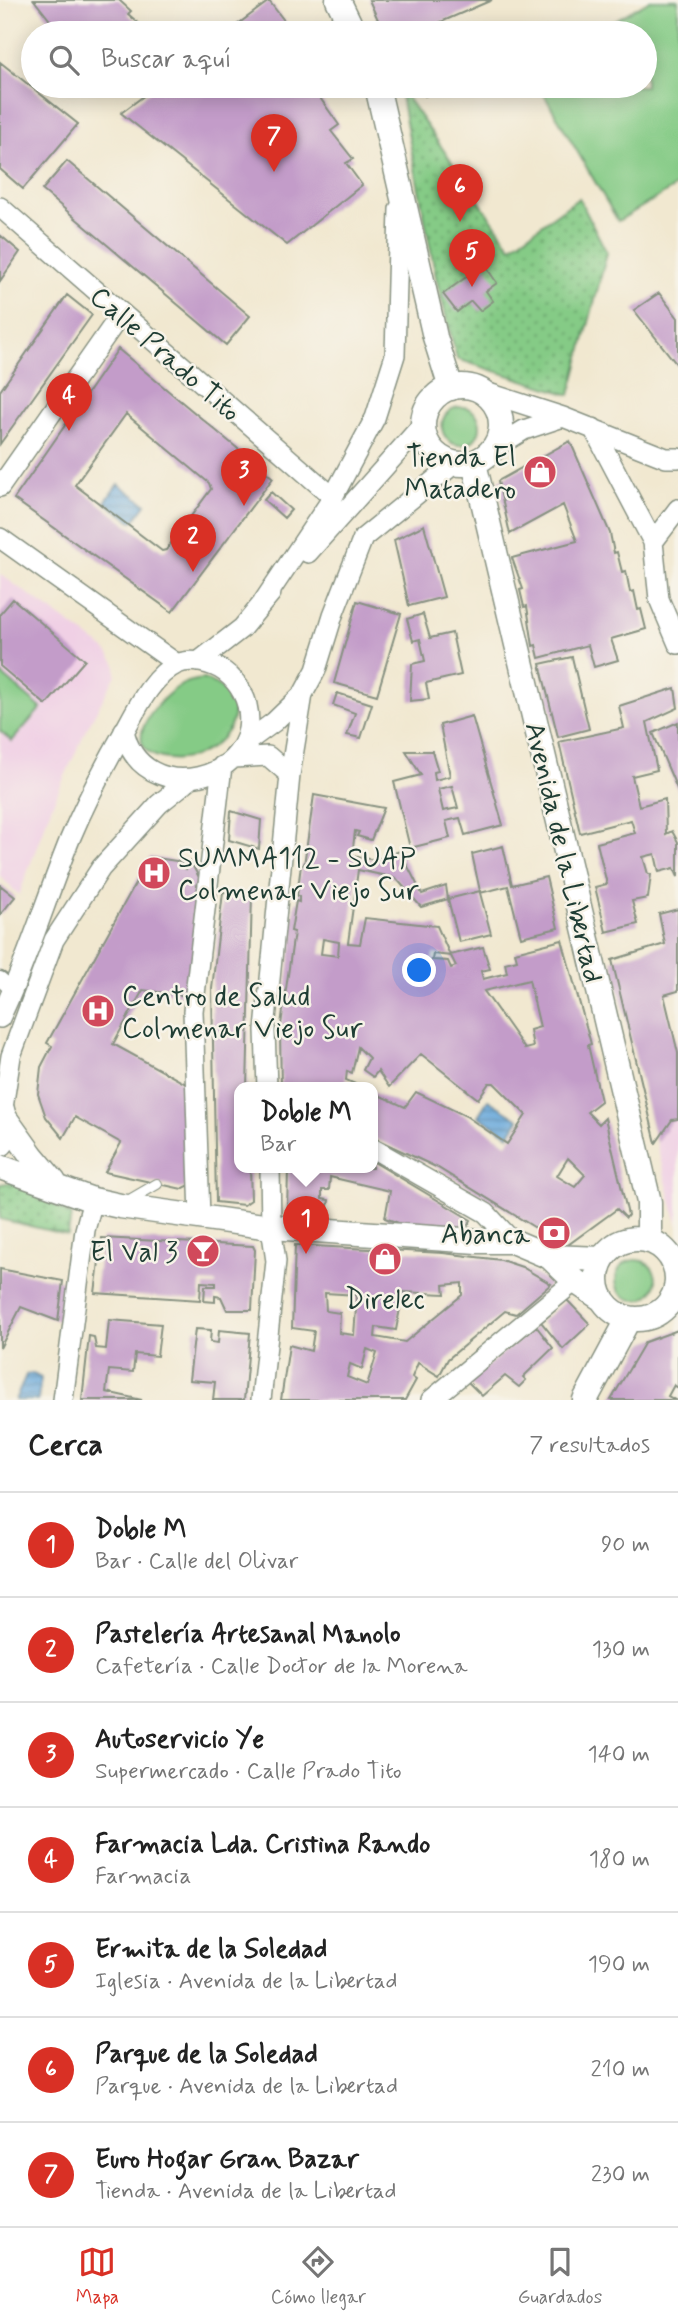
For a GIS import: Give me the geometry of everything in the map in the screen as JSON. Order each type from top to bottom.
[{"type":"main road","points":[[0,1142],[4,1126],[1,1112]]},
{"type":"street","points":[[338,0],[348,21]]},
{"type":"street","points":[[380,98],[435,337],[451,388]]},
{"type":"street","points":[[263,602],[333,497],[375,418],[396,355],[399,180]]},
{"type":"street","name":"Calle Prado Tito","points":[[0,207],[333,497]]},
{"type":"street","points":[[0,487],[121,314]]},
{"type":"street","points":[[198,662],[242,628],[423,424],[434,398],[451,388],[466,386],[479,390],[564,417],[666,458],[678,458]]},
{"type":"street","points":[[423,424],[428,445],[444,460],[474,458],[500,433],[500,416],[492,401],[479,390]]},
{"type":"street","points":[[124,730],[128,747],[148,769],[190,779],[206,776],[274,722],[303,694],[316,670],[363,538],[474,458],[524,430],[564,417]]},
{"type":"street","points":[[593,428],[653,542],[659,598],[678,644]]},
{"type":"street","name":"Avenida de la Libertad","points":[[474,458],[649,1202],[649,1241]]},
{"type":"street","points":[[653,542],[678,509]]},
{"type":"street","points":[[0,538],[177,664]]},
{"type":"street","points":[[0,1018],[6,984],[101,772],[124,730],[155,684],[177,664],[198,662],[221,670],[239,687],[247,705],[249,725],[233,756],[194,1011],[194,1145],[200,1217]]},
{"type":"street","points":[[267,1082],[265,1030],[290,775],[303,694]]},
{"type":"street","points":[[233,756],[268,756],[290,775]]},
{"type":"street","points":[[60,1187],[32,1156],[1,1112],[11,1056],[54,940],[101,868],[159,804],[190,779]]},
{"type":"street","points":[[378,1152],[486,1213],[512,1241]]},
{"type":"street","points":[[0,1167],[93,1200],[120,1206],[271,1227],[512,1241],[550,1256],[602,1259]]},
{"type":"street","points":[[261,1400],[276,1261],[271,1227],[270,1173]]},
{"type":"street","points":[[63,1400],[86,1230],[93,1200]]},
{"type":"street","points":[[550,1256],[575,1281],[602,1299],[609,1308],[629,1318],[654,1315],[675,1297],[676,1264],[659,1246],[649,1241],[628,1240],[609,1250],[602,1259],[597,1279],[602,1299]]},
{"type":"street","points":[[431,1400],[575,1281]]},
{"type":"street","points":[[585,1400],[629,1318]]},
{"type":"lane","points":[[120,1206],[157,1184]]},
{"type":"shaded area","points":[[0,574],[105,649],[116,664],[116,675],[85,732],[52,805],[19,895],[0,876]]},
{"type":"shaded area","points":[[678,1119],[678,1227],[656,1143],[672,1120]]},
{"type":"green space","points":[[650,0],[678,0],[678,185],[618,221],[546,98],[657,98],[657,21],[614,21]]},
{"type":"green space","points":[[401,98],[407,98],[511,247],[579,198],[607,253],[570,395],[457,359],[436,277]]},
{"type":"green space","points":[[461,407],[475,412],[480,426],[475,440],[461,445],[447,440],[442,426],[447,412]]},
{"type":"green space","points":[[0,673],[41,708],[12,741],[0,731]]},
{"type":"green space","points":[[203,679],[223,689],[232,702],[233,717],[227,731],[215,744],[200,754],[181,759],[162,758],[149,752],[143,744],[142,734],[152,712],[178,687]]},
{"type":"green space","points":[[14,1182],[71,1215],[68,1235],[0,1219],[0,1184]]},
{"type":"green space","points":[[636,1260],[644,1261],[650,1266],[655,1272],[655,1288],[650,1294],[644,1299],[636,1300],[628,1299],[622,1294],[617,1288],[616,1280],[617,1272],[622,1266],[628,1261]]},
{"type":"water","points":[[118,484],[146,504],[133,522],[105,502]]},
{"type":"water","points":[[488,1100],[519,1119],[509,1135],[478,1116]]},
{"type":"water","points":[[31,1373],[41,1378],[38,1400],[15,1400],[26,1375]]},
{"type":"building","points":[[34,0],[119,0],[131,11],[128,14],[136,21],[51,21]]},
{"type":"building","points":[[369,0],[492,0],[443,21],[379,21]]},
{"type":"building","points":[[269,1],[284,21],[242,21]]},
{"type":"building","points":[[0,62],[21,79],[21,98],[45,98],[78,124],[23,189],[0,169]]},
{"type":"building","points":[[141,98],[320,98],[339,125],[331,131],[353,159],[346,163],[362,185],[287,245],[121,113]]},
{"type":"building","points":[[67,161],[250,316],[226,345],[42,190]]},
{"type":"building","points":[[0,235],[20,252],[0,281]]},
{"type":"building","points":[[484,264],[497,283],[486,291],[493,301],[480,311],[471,301],[457,312],[443,294]]},
{"type":"building","points":[[659,293],[678,318],[678,366],[634,310]]},
{"type":"building","points":[[67,295],[92,315],[0,444],[0,391]]},
{"type":"building","points":[[118,349],[273,478],[172,612],[14,499]],"holes":[[[126,414],[209,483],[211,489],[166,550],[162,551],[75,485]]]},
{"type":"building","points":[[570,441],[610,533],[622,572],[626,571],[630,592],[634,591],[646,629],[611,639],[618,660],[594,667],[588,645],[539,658],[536,645],[533,646],[527,606],[524,607],[520,590],[523,589],[512,558],[577,541],[563,505],[510,534],[498,481]]},
{"type":"building","points":[[271,492],[291,510],[284,518],[264,500]]},
{"type":"building","points":[[424,525],[444,597],[409,606],[394,540]]},
{"type":"building","points":[[13,599],[85,660],[46,705],[0,666],[0,614]]},
{"type":"building","points":[[357,601],[401,614],[377,695],[334,683]]},
{"type":"building","points":[[423,614],[430,638],[452,633],[461,675],[426,683],[429,699],[410,701],[412,664],[425,661],[420,639],[413,641],[407,619]]},
{"type":"building","points":[[572,657],[589,729],[558,737],[540,664]]},
{"type":"building","points":[[675,688],[678,708],[647,722],[657,770],[632,776],[639,806],[665,799],[666,834],[672,831],[678,842],[678,877],[674,868],[659,872],[655,854],[643,857],[648,874],[651,874],[648,898],[632,901],[638,924],[606,932],[595,887],[607,884],[597,843],[635,833],[631,820],[580,833],[559,742],[624,728],[619,706]]},
{"type":"building","points":[[337,693],[372,704],[361,738],[347,735],[355,713],[333,705]]},
{"type":"building","points":[[472,716],[503,825],[465,835],[460,818],[446,821],[450,838],[410,848],[394,782],[421,775],[406,751],[432,751],[438,771],[434,772],[435,780],[450,776],[440,725]],"holes":[[[452,786],[458,808],[443,811],[438,789]]]},
{"type":"building","points":[[678,722],[678,791],[653,733]]},
{"type":"building","points":[[314,795],[384,808],[371,840],[357,836],[359,832],[355,831],[352,856],[375,860],[400,851],[422,894],[446,886],[448,899],[421,907],[396,878],[358,870],[348,943],[360,944],[365,918],[437,926],[450,955],[483,947],[490,969],[481,971],[483,979],[507,973],[505,963],[517,960],[515,952],[562,940],[591,1044],[588,1045],[601,1101],[587,1112],[599,1124],[605,1118],[628,1215],[626,1218],[617,1209],[565,1247],[548,1240],[550,1237],[438,1168],[378,1140],[378,1095],[405,1107],[416,1092],[466,1116],[507,1144],[526,1115],[494,1083],[489,1083],[478,1099],[421,1054],[389,1087],[378,1071],[373,1077],[363,1070],[369,1058],[358,1047],[352,1073],[347,1071],[346,1080],[350,1082],[281,1082],[280,1032],[294,932],[291,931],[296,901],[299,902],[297,896],[301,865],[304,865]],"holes":[[[323,939],[339,942],[338,956],[321,954]],[[433,954],[451,956],[456,966],[451,968],[448,961],[432,960]],[[529,980],[540,1027],[530,1030],[533,1047],[525,1049],[484,991]],[[568,1158],[585,1175],[575,1187],[557,1176]]]},
{"type":"building","points":[[231,811],[261,820],[259,849],[229,840]]},
{"type":"building","points":[[503,846],[512,885],[546,877],[558,928],[521,937],[508,886],[480,893],[491,934],[459,942],[448,899],[480,891],[472,854]]},
{"type":"building","name":"Centro de Salud Colmenar Viejo Sur","points":[[150,857],[183,862],[181,866],[186,869],[190,861],[200,879],[196,885],[203,889],[188,996],[143,990],[113,1044],[188,1085],[190,1185],[182,1189],[105,1172],[121,1143],[75,1117],[63,1138],[46,1117],[38,1094],[41,1067],[52,1046],[47,1043]]},
{"type":"building","points":[[0,885],[15,897],[0,915]]},
{"type":"building","points":[[223,892],[252,894],[247,1082],[234,1082],[234,1173],[250,1173],[251,1200],[244,1205],[216,1202],[212,989]]},
{"type":"building","points":[[678,909],[678,991],[664,995],[678,1053],[678,1119],[672,1120],[656,1143],[612,960],[665,944],[659,914]]},
{"type":"building","points":[[378,1165],[471,1220],[465,1230],[404,1225],[385,1218],[390,1191],[330,1177],[329,1190],[322,1190],[322,1199],[329,1200],[328,1206],[321,1205],[321,1218],[287,1215],[288,1173],[378,1173]]},
{"type":"building","points":[[102,1238],[253,1246],[252,1310],[227,1310],[221,1297],[215,1296],[215,1302],[204,1301],[205,1286],[216,1286],[216,1283],[201,1282],[200,1300],[95,1293]]},
{"type":"building","points":[[295,1245],[443,1253],[501,1260],[522,1267],[551,1284],[516,1314],[505,1311],[448,1359],[439,1376],[418,1363],[412,1377],[416,1380],[405,1400],[281,1400],[289,1345],[311,1351],[314,1331],[292,1328]],"holes":[[[462,1283],[462,1295],[405,1342],[375,1337],[376,1327],[396,1330],[403,1292],[445,1294],[444,1285]],[[325,1293],[357,1295],[354,1335],[339,1333],[340,1313],[326,1311]],[[367,1349],[377,1353],[367,1385],[347,1377],[350,1364],[362,1369]]]},
{"type":"building","points":[[0,1269],[63,1281],[58,1321],[21,1307],[0,1348]]},
{"type":"building","points":[[567,1300],[590,1324],[563,1349],[541,1322]]},
{"type":"building","points":[[109,1320],[161,1324],[157,1356],[135,1354],[133,1372],[109,1370],[106,1392],[142,1400],[82,1400],[89,1336],[94,1337],[96,1348],[106,1349]]},
{"type":"building","points":[[536,1326],[553,1348],[523,1377],[526,1380],[519,1387],[505,1376],[482,1396],[468,1382]]},
{"type":"building","points":[[195,1329],[211,1330],[210,1342],[218,1343],[219,1330],[250,1333],[244,1400],[213,1400],[215,1382],[189,1380]]},
{"type":"building","points":[[678,1330],[678,1388],[674,1385],[668,1396],[675,1400],[611,1400],[645,1342]]},
{"type":"place","name":"Euro Hogar Gran Bazar","points":[[274,172]]},
{"type":"place","name":"Parque de la Soledad","points":[[460,222]]},
{"type":"place","name":"Ermita de la Soledad","points":[[472,287]]},
{"type":"place","name":"Farmacia Lda. Cristina Rando","points":[[69,431]]},
{"type":"place","name":"Tienda El Matadero","points":[[540,472]]},
{"type":"place","name":"Autoservicio Ye","points":[[244,506]]},
{"type":"place","name":"Pastelería Artesanal Manolo","points":[[193,572]]},
{"type":"place","name":"SUMMA112 - SUAP Colmenar Viejo Sur","points":[[154,873]]},
{"type":"place","name":"Centro de Salud Colmenar Viejo Sur","points":[[98,1011]]},
{"type":"place","name":"Abanca","points":[[554,1233]]},
{"type":"place","name":"El Val 3","points":[[203,1251]]},
{"type":"place","name":"Doble M","points":[[306,1254]]},
{"type":"place","name":"Direlec","points":[[385,1259]]}]
